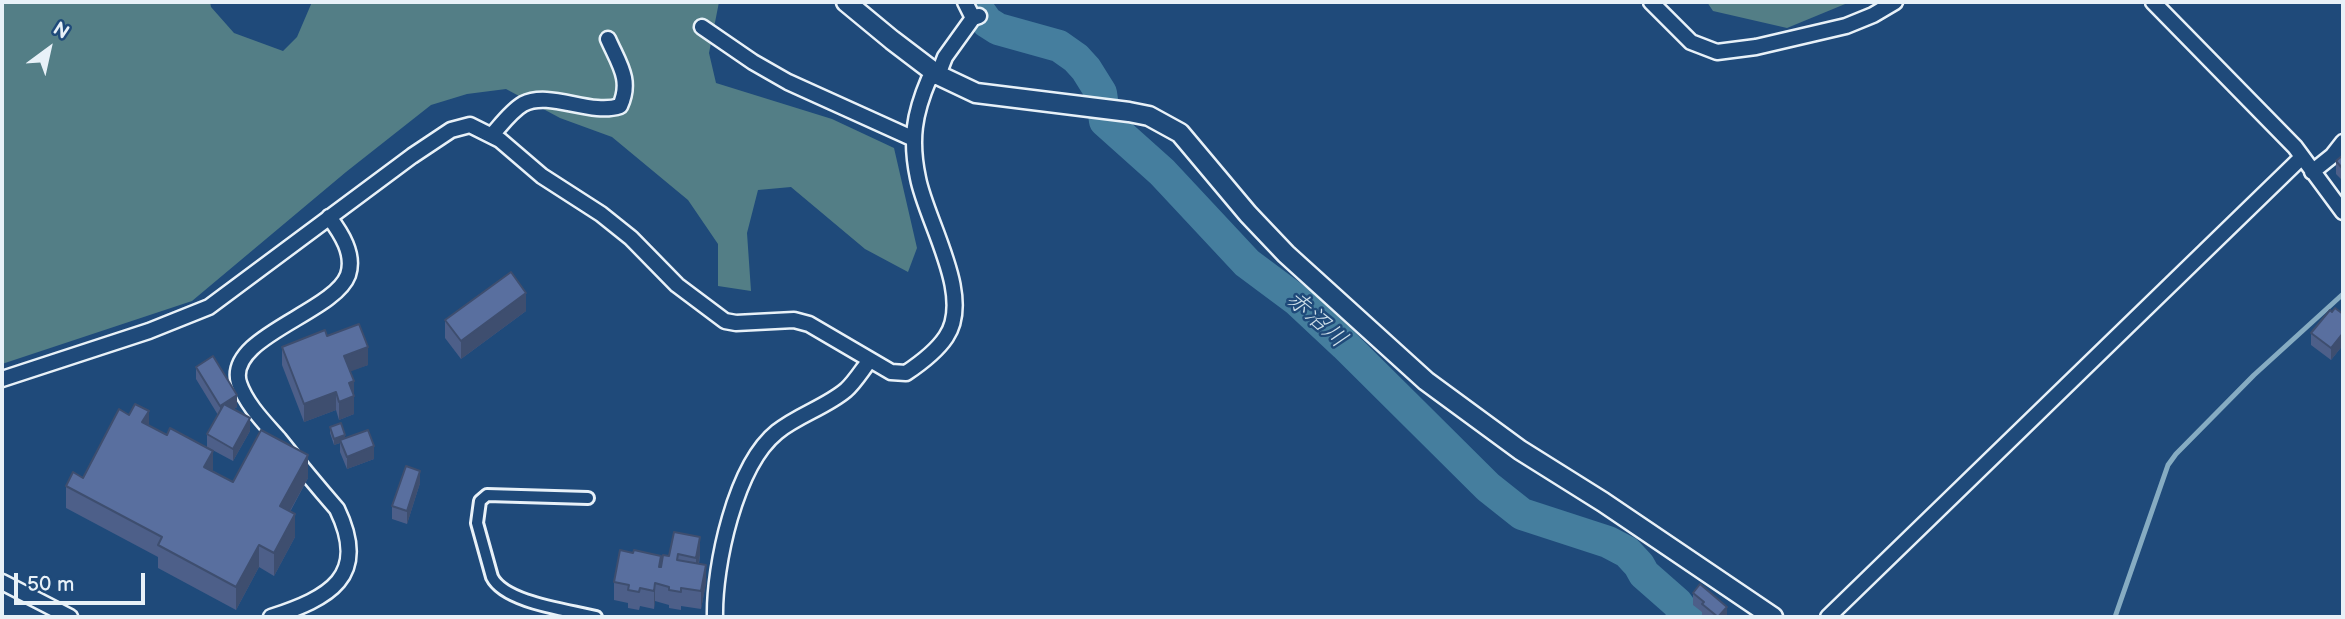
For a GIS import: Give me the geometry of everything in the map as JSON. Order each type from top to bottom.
[{"type":"street","points":[[846,2],[938,75],[976,93],[1129,112],[1149,116],[1180,132],[1248,214],[1286,254],[1426,381],[1520,450],[1603,502],[1773,617]]},
{"type":"street","points":[[2,379],[191,316],[217,302],[329,216],[451,130],[470,125],[492,135],[542,176],[601,214],[631,238],[677,285],[725,320],[736,323],[794,320],[809,324],[891,372],[906,373],[933,353],[947,336],[953,321],[952,278],[918,180],[913,128],[918,104],[929,79],[938,75],[945,57],[976,17],[965,2]]},
{"type":"street","points":[[1650,2],[1691,42],[1726,52],[1846,26],[1895,2]]},
{"type":"street","points":[[2153,2],[2302,157],[2343,212]]},
{"type":"street","points":[[702,27],[788,82],[914,139]]},
{"type":"street","points":[[492,135],[514,110],[525,103],[539,100],[608,110],[620,106],[626,84],[607,40]]},
{"type":"street","points":[[2312,172],[2332,156],[2343,142]]},
{"type":"street","points":[[1828,617],[2302,157]]},
{"type":"street","points":[[271,617],[307,606],[331,590],[343,573],[348,559],[349,543],[337,509],[255,411],[239,382],[238,373],[240,363],[252,347],[337,290],[348,276],[349,256],[341,233],[329,216]]},
{"type":"street","points":[[715,617],[720,562],[727,525],[755,459],[775,433],[848,388],[870,360]]},
{"type":"street","points":[[588,498],[486,495],[480,501],[477,523],[496,586],[515,596],[596,617]]},
{"type":"street","points":[[2,582],[70,617]]},
{"type":"green space","points":[[2,2],[210,2],[211,7],[234,33],[283,51],[297,37],[312,2],[719,2],[709,53],[716,83],[832,119],[894,148],[917,248],[908,272],[865,249],[791,187],[758,190],[747,233],[751,291],[718,286],[718,244],[688,200],[612,137],[560,118],[506,89],[467,94],[431,105],[192,301],[2,364]]},
{"type":"green space","points":[[1707,2],[1850,2],[1787,28],[1713,11]]},
{"type":"building","points":[[2343,155],[2343,169],[2336,161]]},
{"type":"building","points":[[511,272],[526,293],[461,341],[445,320]]},
{"type":"building","points":[[2335,308],[2343,314],[2343,333],[2331,348],[2311,333],[2330,310],[2332,312]]},
{"type":"building","points":[[359,324],[368,347],[344,356],[354,381],[349,383],[354,396],[339,402],[336,392],[304,404],[282,347],[325,330],[327,336]]},
{"type":"building","points":[[213,356],[237,395],[220,406],[196,367]]},
{"type":"building","points":[[135,404],[149,411],[142,422],[167,435],[170,428],[213,451],[204,467],[233,482],[261,430],[308,455],[280,506],[295,514],[274,553],[259,545],[236,587],[158,545],[162,537],[66,486],[73,472],[83,478],[119,409],[129,415]]},
{"type":"building","points":[[224,404],[250,418],[233,449],[207,434]]},
{"type":"building","points":[[341,423],[345,435],[334,439],[330,427]]},
{"type":"building","points":[[368,430],[374,446],[347,457],[340,440]]},
{"type":"building","points":[[406,466],[420,471],[407,511],[392,506]]},
{"type":"building","points":[[674,532],[700,537],[696,558],[678,554],[677,560],[706,565],[701,591],[681,588],[681,592],[669,590],[669,587],[655,583],[654,591],[640,588],[639,592],[628,590],[629,585],[614,582],[620,550],[661,556],[661,567],[663,555],[669,556]]},
{"type":"building","points":[[1700,584],[1727,607],[1718,617],[1693,593]]},
{"type":"waterway","name":"赤沼川","points":[[973,2],[987,22],[998,29],[1059,46],[1076,58],[1101,93],[1105,121],[1162,172],[1247,263],[1298,301],[1488,487],[1522,514],[1608,542],[1627,552],[1644,574],[1677,603],[1687,617]]},
{"type":"waterway","points":[[2115,617],[2168,465],[2254,375],[2343,294]]}]
